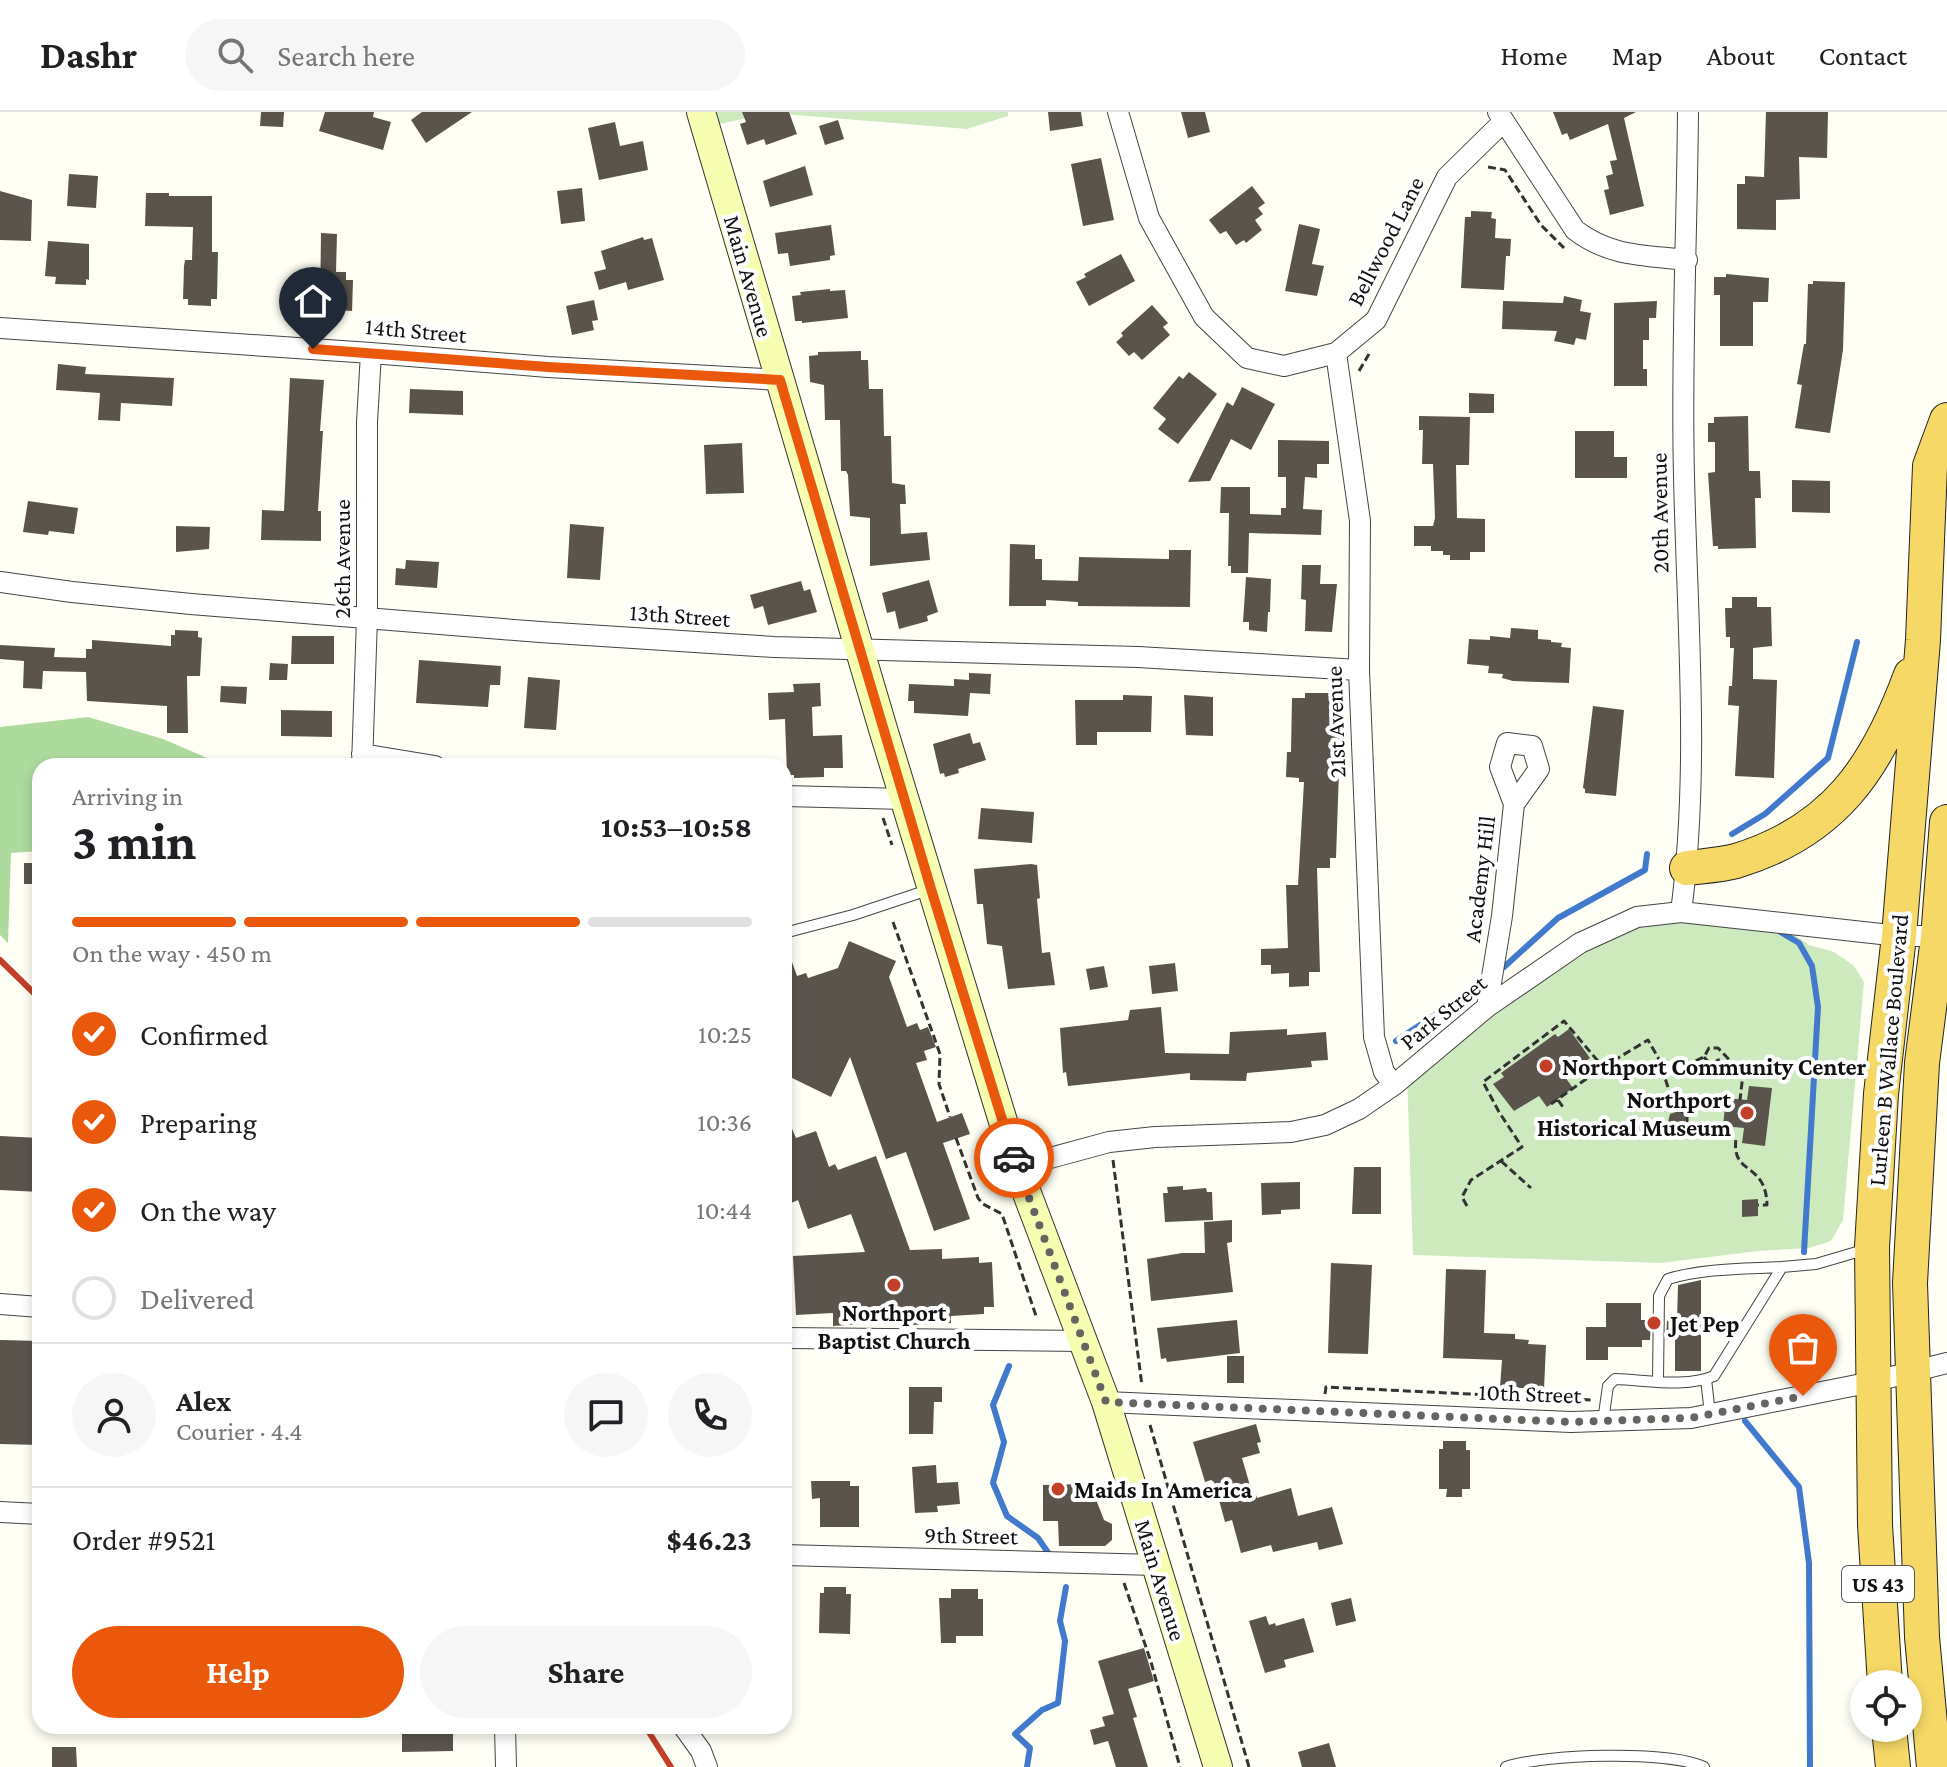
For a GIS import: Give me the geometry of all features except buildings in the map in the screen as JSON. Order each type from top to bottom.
[{"type":"highway","name":"Lurleen B Wallace Boulevard","points":[[1884,1670],[1875,1525],[1872,1247],[1881,1094],[1899,936],[1923,640],[1930,466],[1947,420]]},
{"type":"highway","points":[[1687,868],[1734,862],[1779,845],[1829,813],[1868,767],[1900,703],[1923,640]]},
{"type":"highway","name":"Lurleen B Wallace Boulevard","points":[[1934,1767],[1923,1667],[1910,1283],[1922,1063],[1944,938],[1947,822]]},
{"type":"highway","points":[[1922,1063],[1947,1004]]},
{"type":"main road","name":"Main Avenue","points":[[701,112],[931,889],[1017,1167],[1106,1402],[1218,1767]]},
{"type":"street","name":"Bellwood Lane","points":[[1118,112],[1149,218],[1204,317],[1247,358],[1284,366],[1336,353],[1376,320],[1447,177],[1501,116]]},
{"type":"street","name":"20th Avenue","points":[[1681,912],[1687,868],[1691,776],[1683,435],[1688,112]]},
{"type":"street","points":[[1501,116],[1575,230],[1592,243],[1612,252],[1687,260]]},
{"type":"street","name":"14th Street","points":[[0,328],[548,367],[780,380]]},
{"type":"street","name":"26th Avenue","points":[[362,758],[367,618],[367,422],[371,353]]},
{"type":"street","name":"21st Avenue","points":[[1336,353],[1360,521],[1359,670],[1374,1037],[1384,1072],[1394,1085]]},
{"type":"street","name":"13th Street","points":[[0,582],[72,592],[367,618],[774,647],[1138,657],[1359,670]]},
{"type":"street","points":[[792,796],[905,799]]},
{"type":"street","name":"Academy Hill","points":[[1487,1007],[1502,916],[1514,804]]},
{"type":"street","name":"Park Street","points":[[1017,1167],[1109,1142],[1155,1137],[1291,1132],[1325,1125],[1359,1109],[1394,1085],[1487,1007],[1580,943],[1637,917],[1681,912],[1899,936],[1944,938]]},
{"type":"street","points":[[0,1304],[32,1306]]},
{"type":"street","points":[[792,1338],[1084,1341]]},
{"type":"street","name":"10th Street","points":[[1106,1402],[1555,1421],[1691,1418],[1872,1382],[1947,1363]]},
{"type":"street","points":[[0,1512],[32,1514]]},
{"type":"street","name":"9th Street","points":[[792,1555],[1156,1565]]},
{"type":"street","points":[[505,1734],[506,1767]]},
{"type":"street","points":[[689,1734],[701,1751],[707,1767]]},
{"type":"lane","points":[[792,931],[931,889]]},
{"type":"lane","points":[[1658,1380],[1659,1296],[1668,1279],[1688,1273],[1727,1269],[1816,1264],[1872,1247]]},
{"type":"lane","points":[[1603,1421],[1608,1386],[1615,1379],[1700,1381],[1714,1376],[1782,1267]]},
{"type":"lane","points":[[1706,1379],[1710,1414]]},
{"type":"lane","points":[[1506,1767],[1553,1757],[1598,1757],[1659,1758],[1704,1767]]},
{"type":"path","points":[[1484,167],[1505,170],[1541,225],[1572,253]]},
{"type":"path","points":[[1340,384],[1358,374],[1372,350]]},
{"type":"path","points":[[893,922],[940,1054],[939,1084],[950,1117]]},
{"type":"path","points":[[1467,1206],[1462,1197],[1471,1180],[1522,1147],[1483,1082],[1564,1021],[1603,1067]]},
{"type":"path","points":[[1551,1104],[1648,1040],[1660,1061],[1675,1111],[1687,1115],[1687,1124],[1702,1130],[1726,1132],[1736,1139],[1734,1152],[1740,1164],[1756,1172],[1764,1186],[1767,1205],[1758,1205]]},
{"type":"path","points":[[1660,1061],[1693,1062],[1704,1057],[1707,1050],[1718,1048],[1743,1074],[1740,1100]]},
{"type":"path","points":[[1704,1057],[1710,1064],[1726,1057]]},
{"type":"path","points":[[1558,1100],[1563,1107]]},
{"type":"path","points":[[956,1138],[978,1198],[1002,1214],[1041,1332]]},
{"type":"path","points":[[1107,1156],[1112,1154],[1144,1404],[1249,1767]]},
{"type":"path","points":[[1501,1160],[1531,1188]]},
{"type":"path","points":[[1122,1576],[1151,1662],[1180,1767]]},
{"type":"green space","points":[[715,112],[1008,112],[1008,116],[967,129],[771,113],[719,124]]},
{"type":"green space","points":[[88,717],[163,739],[207,758],[32,758],[32,852],[11,853],[8,943],[0,935],[0,727]]},
{"type":"green space","points":[[1637,917],[1775,921],[1809,945],[1834,952],[1854,966],[1864,982],[1843,1220],[1831,1241],[1809,1248],[1661,1263],[1413,1255],[1407,1074],[1487,1007]]},
{"type":"waterway","points":[[1732,834],[1765,814],[1828,758],[1857,642]]},
{"type":"waterway","points":[[1504,967],[1558,918],[1645,870],[1647,854]]},
{"type":"waterway","points":[[1779,931],[1799,943],[1812,966],[1818,1007],[1804,1252]]},
{"type":"waterway","points":[[1396,1041],[1471,991]]},
{"type":"waterway","points":[[1009,1366],[993,1405],[1004,1442],[993,1483],[1007,1516],[1038,1538],[1049,1554]]},
{"type":"waterway","points":[[1745,1421],[1799,1487],[1809,1563],[1810,1767]]},
{"type":"waterway","points":[[1027,1767],[1030,1748],[1015,1734],[1042,1710],[1058,1703],[1065,1641],[1060,1621],[1066,1587]]},
{"type":"railway","points":[[0,960],[32,991]]},
{"type":"railway","points":[[650,1734],[671,1767]]},
{"type":"way so far","points":[[1014,1158],[1106,1402],[1571,1422],[1691,1418],[1803,1396]]},
{"type":"place","name":"Northport Community Center","points":[[1546,1066]]},
{"type":"place","name":"Northport Historical Museum","points":[[1747,1113]]},
{"type":"place","name":"Northport Baptist Church","points":[[894,1285]]},
{"type":"place","name":"Jet Pep","points":[[1654,1323]]},
{"type":"place","name":"Maids In America","points":[[1058,1489]]},
{"type":"route","points":[[313,349],[780,380],[1014,1158]]}]
